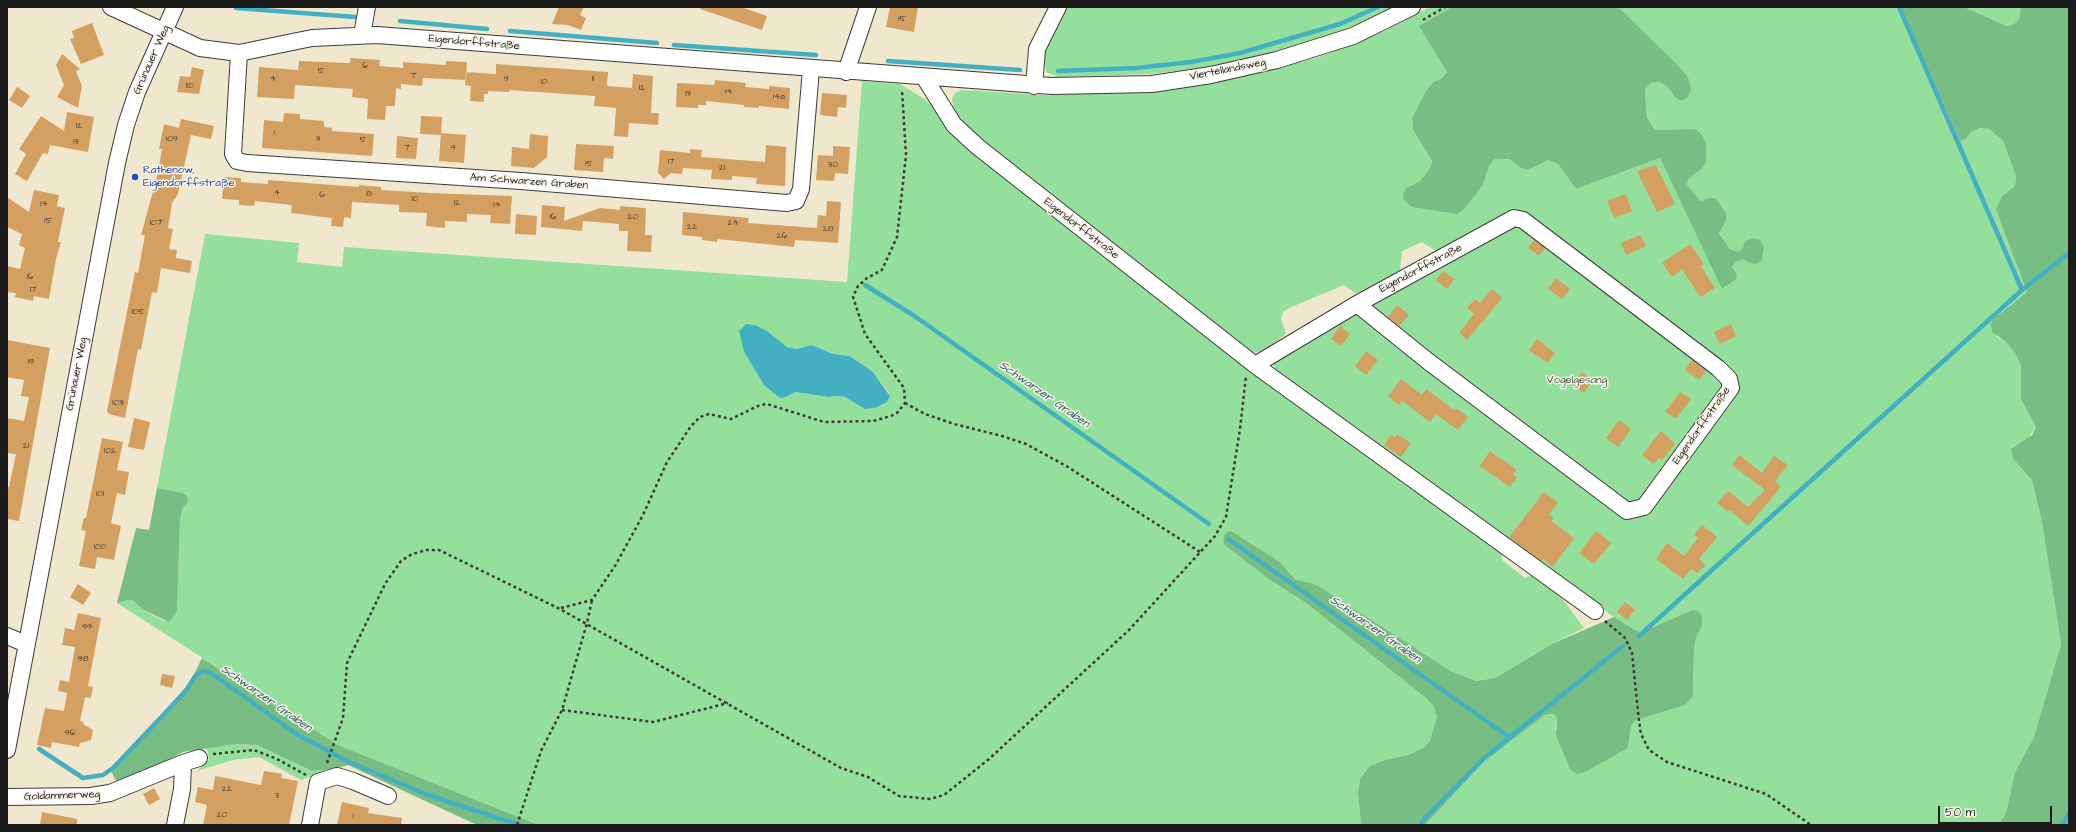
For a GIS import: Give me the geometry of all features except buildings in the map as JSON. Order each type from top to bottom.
[{"type":"street","name":"Eigendorffstraße","points":[[111,7],[200,48],[239,53],[312,38],[362,35],[998,83]]},
{"type":"street","name":"Grünauer Weg","points":[[7,750],[126,125],[137,92],[175,7]]},
{"type":"street","points":[[362,35],[367,7]]},
{"type":"street","points":[[846,72],[868,7]]},
{"type":"street","points":[[1034,86],[1037,49],[1058,7]]},
{"type":"street","name":"Viertellandsweg","points":[[998,83],[1034,86],[1152,84],[1211,75],[1276,60],[1353,36],[1412,7]]},
{"type":"street","name":"Am Schwarzen Graben","points":[[239,53],[233,154],[237,160],[242,162],[521,181],[787,203],[798,199],[801,189],[811,69]]},
{"type":"street","name":"Eigendorffstraße","points":[[924,77],[954,125],[978,147],[1255,365],[1594,611]]},
{"type":"street","name":"Eigendorffstraße","points":[[1255,365],[1357,304],[1514,218],[1523,220],[1718,368],[1731,382],[1730,388],[1644,507],[1627,511],[1429,362],[1357,304]]},
{"type":"street","points":[[7,636],[26,644]]},
{"type":"street","name":"Goldammerweg","points":[[7,797],[91,796],[110,793],[183,763],[199,758]]},
{"type":"street","points":[[175,825],[182,790],[183,763]]},
{"type":"street","points":[[310,825],[318,782],[337,776],[388,796]]},
{"type":"path","points":[[517,825],[541,751],[562,710],[587,623],[592,600],[614,566],[643,515],[667,462],[691,426],[700,417],[709,414],[731,418],[760,405],[767,404],[824,422],[873,421],[897,413],[905,404],[904,388],[865,334],[853,297],[858,286],[867,278],[882,270],[897,237],[906,155],[901,76]]},
{"type":"path","points":[[329,757],[343,718],[347,663],[385,584],[401,562],[412,554],[427,550],[439,550],[587,623],[728,702],[841,768],[868,777],[900,796],[930,799],[944,795],[994,754],[1129,630],[1215,536],[1226,517],[1240,428],[1246,374],[1255,365]]},
{"type":"path","points":[[905,404],[925,414],[954,424],[1002,436],[1026,444],[1068,467],[1200,552]]},
{"type":"path","points":[[560,609],[592,600]]},
{"type":"path","points":[[1594,611],[1625,638],[1632,653],[1641,734],[1649,750],[1667,762],[1766,794],[1811,825]]},
{"type":"path","points":[[562,710],[653,722],[728,702]]},
{"type":"path","points":[[199,758],[219,753],[254,750],[277,759],[318,782]]},
{"type":"green space","points":[[1065,7],[1397,7],[1347,29],[1274,52],[1213,66],[1151,74],[1058,77],[1046,72],[1044,51]]},
{"type":"green space","name":"Vogelgesang","points":[[1430,7],[1452,7],[1444,12],[1447,72],[1442,78],[1433,82],[1426,91],[1412,118],[1413,130],[1432,161],[1430,168],[1420,181],[1406,188],[1483,185],[1489,166],[1495,159],[1503,158],[1509,159],[1521,168],[1528,170],[1548,160],[1558,164],[1576,189],[1660,158],[1723,289],[1737,274],[1732,267],[1736,262],[1744,259],[1744,248],[1738,252],[1730,249],[1719,232],[1726,221],[1726,213],[1716,198],[1709,198],[1701,201],[1687,185],[1689,178],[1699,171],[1695,129],[1655,130],[1647,116],[1645,90],[1651,83],[1659,82],[1667,86],[1675,97],[1688,77],[1678,65],[1616,7],[1901,7],[1960,141],[1966,139],[1971,132],[1980,128],[1989,129],[2003,141],[2016,176],[2015,186],[2001,197],[1996,210],[2027,292],[1993,318],[1997,337],[2006,342],[2015,353],[2021,366],[2021,399],[2036,427],[2013,459],[2032,480],[2042,522],[2061,644],[2034,737],[2015,772],[2006,813],[1998,825],[1425,825],[1484,762],[1545,715],[1553,714],[1557,718],[1555,730],[1628,748],[1631,726],[1636,720],[1693,696],[1694,648],[1696,638],[1702,626],[1692,610],[1640,633],[1614,617],[1275,369],[1272,360],[1439,253],[1422,242],[1402,251],[1400,270],[1362,292],[1355,293],[1344,285],[1289,308],[1283,312],[1281,319],[1286,334],[1264,351],[1252,353],[973,133],[954,111],[952,99],[955,93],[961,90],[1045,95],[1149,91],[1213,83],[1316,58],[1385,31]]},
{"type":"green space","points":[[1452,7],[1616,7],[1621,10],[1678,65],[1688,77],[1691,90],[1687,98],[1681,101],[1675,97],[1667,86],[1659,82],[1651,83],[1645,90],[1647,117],[1655,130],[1695,129],[1702,135],[1706,144],[1706,163],[1699,171],[1689,178],[1687,185],[1701,201],[1709,198],[1716,198],[1726,213],[1726,221],[1719,233],[1730,249],[1738,252],[1743,248],[1745,241],[1753,238],[1760,240],[1764,248],[1761,262],[1755,264],[1749,263],[1744,259],[1736,262],[1732,267],[1737,274],[1736,279],[1722,289],[1660,158],[1576,189],[1558,164],[1548,160],[1528,170],[1521,168],[1509,159],[1495,159],[1489,166],[1483,185],[1463,210],[1457,214],[1412,207],[1404,200],[1403,194],[1406,188],[1420,181],[1430,168],[1432,161],[1413,130],[1412,118],[1426,91],[1433,82],[1442,78],[1447,72],[1419,26]]},
{"type":"green space","points":[[1901,7],[1964,7],[2007,26],[2014,24],[2019,19],[2021,7],[2069,7],[2069,825],[1998,825],[2006,813],[2015,772],[2034,737],[2061,644],[2042,522],[2032,480],[2013,459],[2011,449],[2032,435],[2036,427],[2021,399],[2021,366],[2015,353],[2006,342],[1992,332],[1991,324],[1993,319],[2027,292],[1996,210],[2001,197],[2015,186],[2016,176],[2003,141],[1989,129],[1980,128],[1971,132],[1966,139],[1960,141]]},
{"type":"green space","points":[[1964,7],[2021,7],[2019,19],[2014,24],[2007,26]]},
{"type":"green space","points":[[862,81],[900,84],[926,100],[936,111],[1502,548],[1502,560],[1525,578],[1534,574],[1558,593],[1584,628],[1552,644],[1495,678],[1476,681],[1451,671],[1317,585],[1295,579],[1280,562],[1228,531],[1223,541],[1270,580],[1306,603],[1426,698],[1434,706],[1438,717],[1430,741],[1423,748],[1411,754],[1385,760],[1370,766],[1360,778],[1358,793],[1361,825],[539,825],[338,745],[117,603],[129,600],[134,601],[142,609],[164,621],[177,611],[180,519],[183,507],[183,493],[157,488],[205,234],[299,243],[297,262],[342,267],[344,247],[847,282]],"holes":[[[740,329],[767,331],[787,347],[797,349],[812,345],[833,354],[850,356],[873,372],[889,393],[875,408],[865,409],[845,397],[829,397],[795,392],[786,397],[764,385],[744,352]]]},
{"type":"green space","points":[[157,488],[183,493],[187,496],[188,502],[183,507],[180,519],[177,611],[169,622],[142,609],[134,601],[129,600],[117,603],[136,528],[149,530]]},
{"type":"green space","points":[[1228,531],[1231,531],[1280,562],[1295,579],[1317,585],[1451,671],[1476,681],[1495,678],[1552,644],[1614,617],[1640,633],[1692,610],[1698,611],[1702,616],[1702,626],[1696,638],[1694,648],[1693,696],[1685,705],[1636,720],[1631,726],[1628,748],[1583,773],[1577,774],[1570,769],[1556,735],[1557,718],[1553,714],[1545,715],[1484,762],[1425,825],[1361,825],[1358,793],[1360,778],[1370,766],[1385,760],[1411,754],[1423,748],[1430,741],[1437,717],[1434,707],[1426,698],[1306,603],[1270,580],[1225,545],[1223,541],[1224,536]]},
{"type":"green space","points":[[202,658],[338,745],[539,825],[477,825],[348,765],[333,769],[312,771],[257,745],[237,744],[183,752],[119,786],[111,771],[191,681]]},
{"type":"green space","points":[[237,744],[257,745],[312,771],[333,769],[301,780],[259,757],[233,760],[197,771],[209,760],[207,748]]},
{"type":"water","points":[[746,324],[755,325],[767,331],[787,347],[797,349],[812,345],[833,354],[850,356],[873,372],[890,396],[887,402],[875,408],[865,409],[845,397],[829,397],[795,392],[786,397],[780,398],[764,385],[744,352],[739,331]]},
{"type":"waterway","points":[[1058,71],[1136,68],[1191,62],[1240,53],[1340,24],[1378,7]]},
{"type":"waterway","points":[[1899,7],[2022,290]]},
{"type":"waterway","points":[[236,8],[355,17]]},
{"type":"waterway","points":[[400,21],[487,29]]},
{"type":"waterway","points":[[510,31],[657,43]]},
{"type":"waterway","points":[[674,45],[816,55]]},
{"type":"waterway","points":[[888,61],[1020,70]]},
{"type":"waterway","points":[[1639,636],[2022,290],[2069,253]]},
{"type":"waterway","name":"Schwarzer Graben","points":[[865,285],[916,317],[1209,524]]},
{"type":"waterway","name":"Schwarzer Graben","points":[[1228,539],[1509,737]]},
{"type":"waterway","name":"Schwarzer Graben","points":[[1421,825],[1424,819],[1484,758],[1623,646]]},
{"type":"waterway","name":"Schwarzer Graben","points":[[39,749],[83,778],[103,775],[113,768],[185,692],[196,675],[204,671],[211,673],[298,735],[349,762],[428,795],[519,825]]},
{"type":"waterway","points":[[2062,825],[2069,814]]},
{"type":"place","name":"Rathenow, Eigendorffstraße","points":[[135,177]]}]
